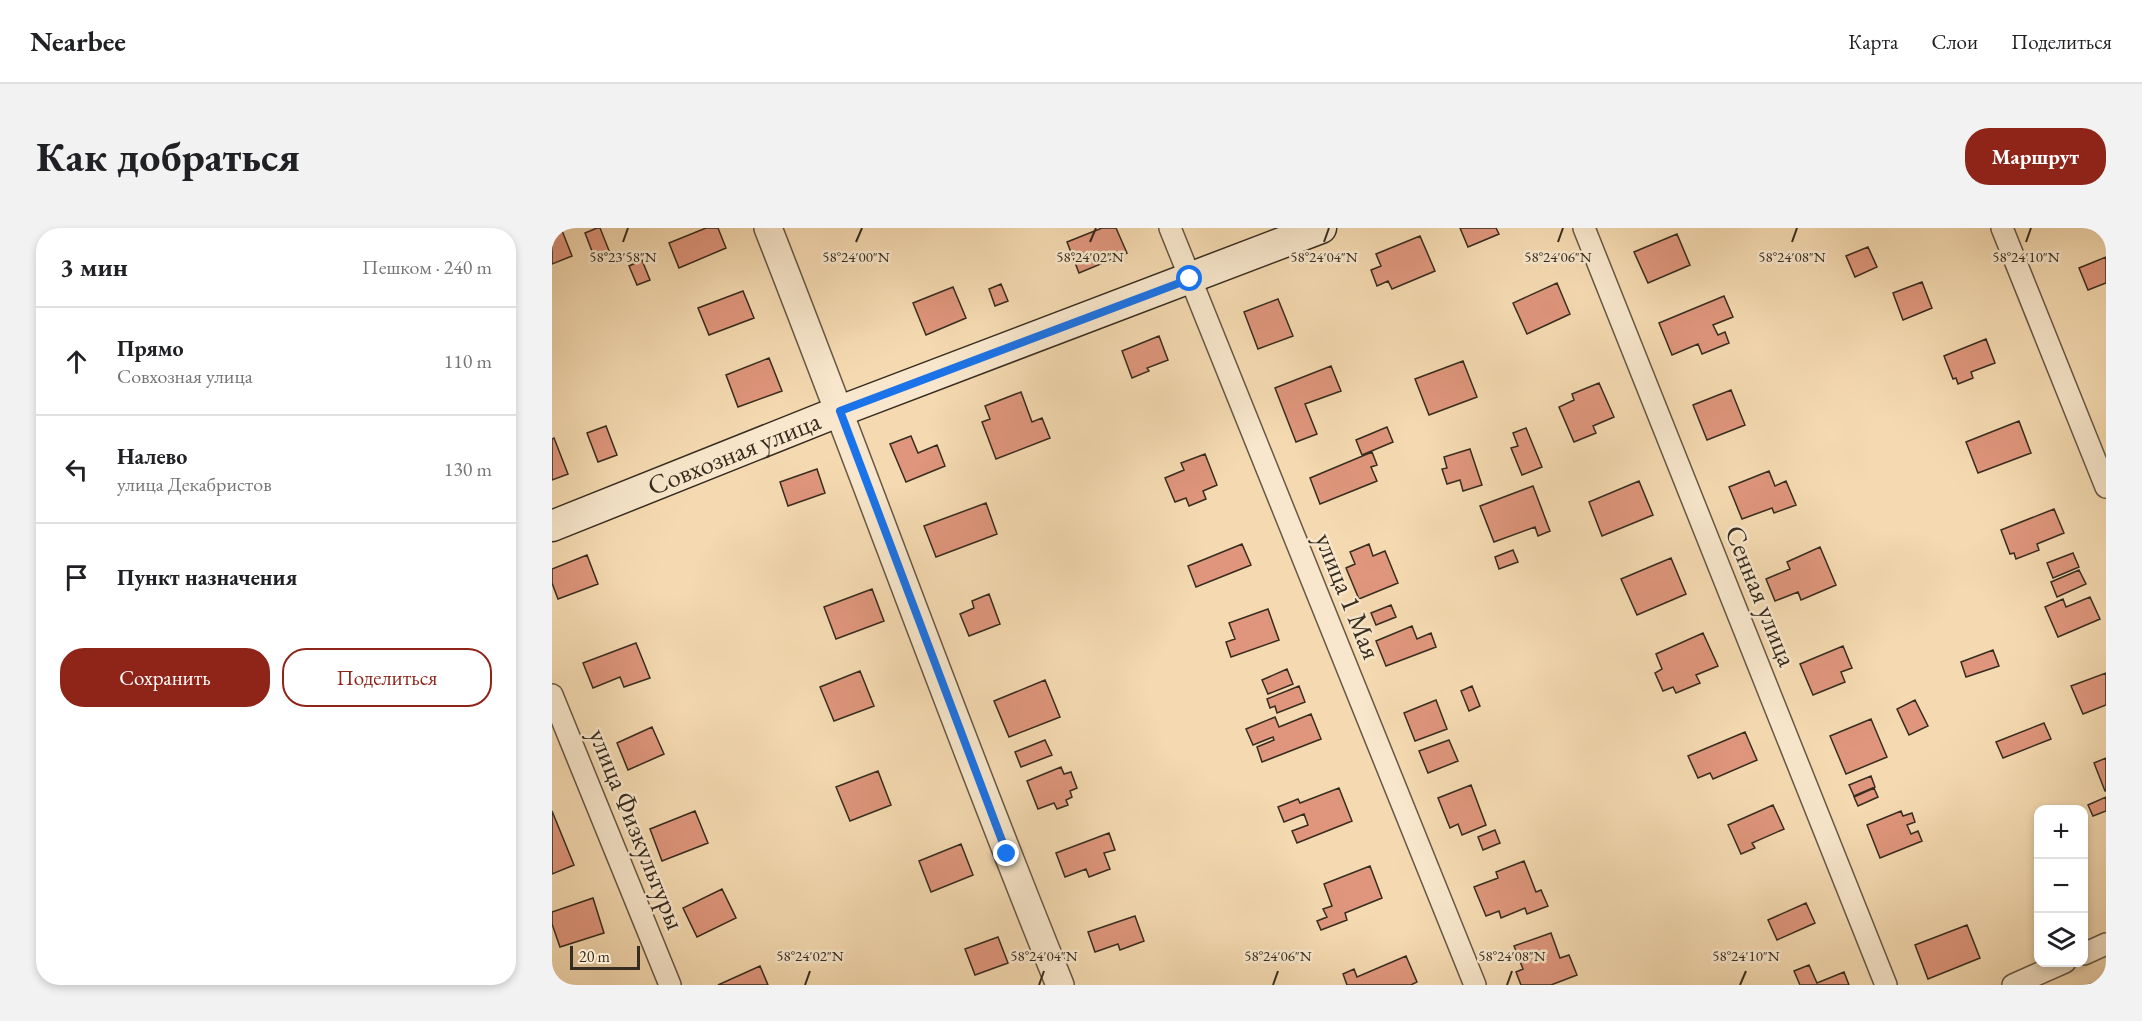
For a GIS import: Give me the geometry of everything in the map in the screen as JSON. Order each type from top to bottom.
[{"type":"main road","name":"Совхозная улица","points":[[552,526],[840,411],[1321,228]]},
{"type":"street","points":[[768,228],[840,411],[1007,854],[1060,985]]},
{"type":"street","name":"улица 1 Мая","points":[[1170,228],[1475,985]]},
{"type":"street","name":"Сенная улица","points":[[1584,228],[1886,985]]},
{"type":"street","points":[[2002,228],[2106,487]]},
{"type":"street","name":"улица Физкультуры","points":[[552,695],[670,985]]},
{"type":"street","points":[[2088,952],[2106,944]]},
{"type":"street","points":[[2013,985],[2056,967]]},
{"type":"building","points":[[552,228],[561,228],[572,256],[552,264]]},
{"type":"building","points":[[600,228],[610,253],[595,259],[585,233]]},
{"type":"building","points":[[706,228],[718,228],[726,248],[679,268],[669,243]]},
{"type":"building","points":[[1102,228],[1116,228],[1127,253],[1079,273],[1067,242]]},
{"type":"building","points":[[1460,228],[1496,228],[1499,234],[1468,247]]},
{"type":"building","points":[[1677,234],[1690,265],[1648,283],[1634,252]]},
{"type":"building","points":[[1420,236],[1435,271],[1392,289],[1388,281],[1377,286],[1371,270],[1381,266],[1376,254]]},
{"type":"building","points":[[1868,247],[1877,267],[1855,277],[1846,256]]},
{"type":"building","points":[[2106,257],[2106,283],[2088,290],[2079,268]]},
{"type":"building","points":[[642,260],[650,280],[637,285],[629,266]]},
{"type":"building","points":[[1922,282],[1932,308],[1903,320],[1893,293]]},
{"type":"building","points":[[1557,283],[1570,314],[1527,334],[1513,303]]},
{"type":"building","points":[[1001,284],[1008,301],[995,306],[989,289]]},
{"type":"building","points":[[953,287],[966,318],[926,335],[913,303]]},
{"type":"building","points":[[743,291],[754,318],[709,335],[698,308]]},
{"type":"building","points":[[1724,296],[1733,317],[1713,325],[1718,335],[1725,332],[1729,343],[1702,354],[1698,344],[1672,355],[1659,323]]},
{"type":"building","points":[[1278,299],[1293,336],[1258,349],[1244,312]]},
{"type":"building","points":[[1159,336],[1168,360],[1147,368],[1149,371],[1132,378],[1122,351]]},
{"type":"building","points":[[1986,339],[1995,363],[1971,372],[1973,378],[1958,384],[1956,378],[1953,379],[1944,356]]},
{"type":"building","points":[[769,358],[782,391],[738,407],[726,375]]},
{"type":"building","points":[[1463,361],[1477,397],[1429,415],[1415,379]]},
{"type":"building","points":[[1331,366],[1341,391],[1305,404],[1317,434],[1296,442],[1275,388]]},
{"type":"building","points":[[1599,383],[1614,417],[1593,426],[1596,433],[1574,442],[1559,407],[1574,400],[1572,394]]},
{"type":"building","points":[[1731,390],[1745,425],[1707,440],[1693,405]]},
{"type":"building","points":[[1021,392],[1032,422],[1042,418],[1050,438],[996,459],[982,422],[990,419],[985,406]]},
{"type":"building","points":[[2019,421],[2031,453],[1978,473],[1966,442]]},
{"type":"building","points":[[606,426],[617,455],[598,462],[587,433]]},
{"type":"building","points":[[1387,427],[1393,442],[1362,455],[1356,440]]},
{"type":"building","points":[[1526,428],[1542,467],[1522,475],[1511,448],[1518,446],[1513,433]]},
{"type":"building","points":[[911,436],[918,453],[937,445],[945,466],[906,482],[890,444]]},
{"type":"building","points":[[554,438],[568,474],[552,480],[552,439]]},
{"type":"building","points":[[1470,449],[1482,485],[1463,491],[1460,480],[1447,484],[1442,469],[1447,468],[1444,457]]},
{"type":"building","points":[[1372,452],[1377,465],[1371,467],[1377,481],[1320,504],[1310,478]]},
{"type":"building","points":[[1205,454],[1217,485],[1203,491],[1206,499],[1189,506],[1186,498],[1175,502],[1165,478],[1184,470],[1181,463]]},
{"type":"building","points":[[817,469],[825,493],[788,506],[780,482]]},
{"type":"building","points":[[1769,471],[1775,486],[1786,481],[1796,505],[1774,513],[1772,508],[1742,519],[1729,487]]},
{"type":"building","points":[[1639,481],[1653,515],[1602,536],[1589,502]]},
{"type":"building","points":[[1533,486],[1550,531],[1538,536],[1535,527],[1494,542],[1480,506]]},
{"type":"building","points":[[986,503],[997,534],[936,557],[924,526]]},
{"type":"building","points":[[2054,509],[2064,533],[2037,544],[2039,550],[2016,559],[2014,553],[2010,554],[2001,530]]},
{"type":"building","points":[[1242,544],[1251,565],[1196,587],[1188,566]]},
{"type":"building","points":[[1369,544],[1373,556],[1385,551],[1398,583],[1359,599],[1346,568],[1355,564],[1350,552]]},
{"type":"building","points":[[1820,547],[1836,585],[1801,600],[1798,592],[1775,601],[1766,579],[1790,569],[1787,562]]},
{"type":"building","points":[[1513,550],[1518,562],[1499,569],[1495,557]]},
{"type":"building","points":[[2073,553],[2079,567],[2053,578],[2047,563]]},
{"type":"building","points":[[587,555],[598,584],[558,599],[552,583],[552,569]]},
{"type":"building","points":[[1671,558],[1686,594],[1637,615],[1621,579]]},
{"type":"building","points":[[2079,570],[2086,584],[2057,597],[2051,582]]},
{"type":"building","points":[[872,589],[884,621],[836,639],[824,607]]},
{"type":"building","points":[[989,594],[1000,624],[969,636],[960,614],[974,608],[972,601]]},
{"type":"building","points":[[2090,597],[2100,619],[2058,637],[2045,607],[2063,599],[2066,607]]},
{"type":"building","points":[[1391,605],[1396,617],[1376,625],[1371,613]]},
{"type":"building","points":[[1268,609],[1279,640],[1231,657],[1226,642],[1235,639],[1229,623]]},
{"type":"building","points":[[1412,626],[1417,639],[1431,633],[1436,647],[1386,666],[1376,641]]},
{"type":"building","points":[[1703,633],[1718,666],[1696,675],[1700,683],[1676,693],[1673,687],[1663,691],[1655,673],[1662,669],[1656,654]]},
{"type":"building","points":[[636,643],[650,678],[624,687],[620,677],[593,688],[583,663]]},
{"type":"building","points":[[1843,646],[1852,668],[1841,672],[1845,682],[1813,695],[1800,664]]},
{"type":"building","points":[[1993,650],[1999,666],[1966,677],[1961,662]]},
{"type":"building","points":[[1287,669],[1293,684],[1268,694],[1262,680]]},
{"type":"building","points":[[860,671],[874,706],[834,721],[820,687]]},
{"type":"building","points":[[2106,673],[2106,705],[2083,714],[2071,686]]},
{"type":"building","points":[[1045,680],[1060,717],[1009,737],[994,701]]},
{"type":"building","points":[[1299,686],[1305,702],[1277,713],[1275,706],[1270,708],[1267,699]]},
{"type":"building","points":[[1472,686],[1480,706],[1469,711],[1461,691]]},
{"type":"building","points":[[1436,700],[1447,729],[1415,741],[1404,713]]},
{"type":"building","points":[[1915,700],[1928,726],[1909,735],[1897,709]]},
{"type":"building","points":[[1311,714],[1321,739],[1262,762],[1257,747],[1274,740],[1273,737],[1253,745],[1246,729],[1275,717],[1279,727]]},
{"type":"building","points":[[1871,719],[1887,757],[1846,774],[1830,736]]},
{"type":"building","points":[[2044,723],[2051,739],[2003,758],[1996,742]]},
{"type":"building","points":[[652,727],[664,754],[628,770],[617,743]]},
{"type":"building","points":[[1745,732],[1757,760],[1713,779],[1710,773],[1698,778],[1688,756]]},
{"type":"building","points":[[1045,740],[1052,755],[1021,767],[1015,752]]},
{"type":"building","points":[[1449,740],[1458,761],[1428,773],[1419,751]]},
{"type":"building","points":[[2106,758],[2106,791],[2105,791],[2094,763]]},
{"type":"building","points":[[1061,767],[1064,774],[1071,772],[1077,788],[1070,791],[1072,797],[1066,800],[1068,805],[1057,809],[1054,803],[1038,809],[1027,781]]},
{"type":"building","points":[[878,771],[891,805],[850,821],[836,787]]},
{"type":"building","points":[[1871,776],[1875,787],[1854,796],[1849,785]]},
{"type":"building","points":[[1471,785],[1486,825],[1462,835],[1458,824],[1450,828],[1438,798]]},
{"type":"building","points":[[1339,788],[1352,821],[1297,843],[1292,831],[1308,825],[1304,814],[1284,822],[1278,807],[1298,799],[1300,803]]},
{"type":"building","points":[[1874,788],[1878,797],[1858,806],[1854,797]]},
{"type":"building","points":[[2106,797],[2106,811],[2093,816],[2088,805]]},
{"type":"building","points":[[1773,805],[1784,829],[1752,843],[1755,848],[1741,854],[1728,825]]},
{"type":"building","points":[[552,811],[574,865],[552,874]]},
{"type":"building","points":[[695,811],[708,843],[662,861],[650,829]]},
{"type":"building","points":[[1901,811],[1903,816],[1912,813],[1915,822],[1907,825],[1911,834],[1918,831],[1922,841],[1880,858],[1867,825]]},
{"type":"building","points":[[1495,830],[1500,843],[1483,850],[1478,837]]},
{"type":"building","points":[[1109,833],[1115,850],[1104,853],[1110,869],[1089,877],[1086,869],[1065,877],[1056,853]]},
{"type":"building","points":[[961,844],[973,875],[931,892],[919,861]]},
{"type":"building","points":[[1524,861],[1536,892],[1541,890],[1548,906],[1527,914],[1525,908],[1501,918],[1499,911],[1486,916],[1474,887],[1498,878],[1496,872]]},
{"type":"building","points":[[1370,866],[1382,898],[1345,913],[1347,920],[1321,930],[1317,921],[1327,917],[1323,909],[1332,906],[1324,884]]},
{"type":"building","points":[[722,889],[736,918],[697,937],[683,908]]},
{"type":"building","points":[[593,898],[604,933],[560,947],[552,924],[552,912]]},
{"type":"building","points":[[1806,903],[1815,923],[1777,940],[1768,920]]},
{"type":"building","points":[[1135,916],[1144,941],[1120,950],[1118,944],[1095,952],[1088,932]]},
{"type":"building","points":[[1967,925],[1980,958],[1928,979],[1915,945]]},
{"type":"building","points":[[1551,933],[1560,958],[1569,955],[1577,975],[1551,985],[1521,985],[1516,972],[1523,969],[1514,946]]},
{"type":"building","points":[[998,937],[1008,963],[975,975],[965,949]]},
{"type":"building","points":[[1406,956],[1417,982],[1411,985],[1347,985],[1343,974],[1354,969],[1357,977]]},
{"type":"building","points":[[1809,965],[1817,983],[1844,972],[1849,985],[1800,985],[1794,971]]},
{"type":"building","points":[[760,966],[768,985],[718,985]]},
{"type":"building","points":[[2106,978],[2106,985],[2088,985]]},
{"type":"route","points":[[1007,854],[840,411],[1190,279]]}]
